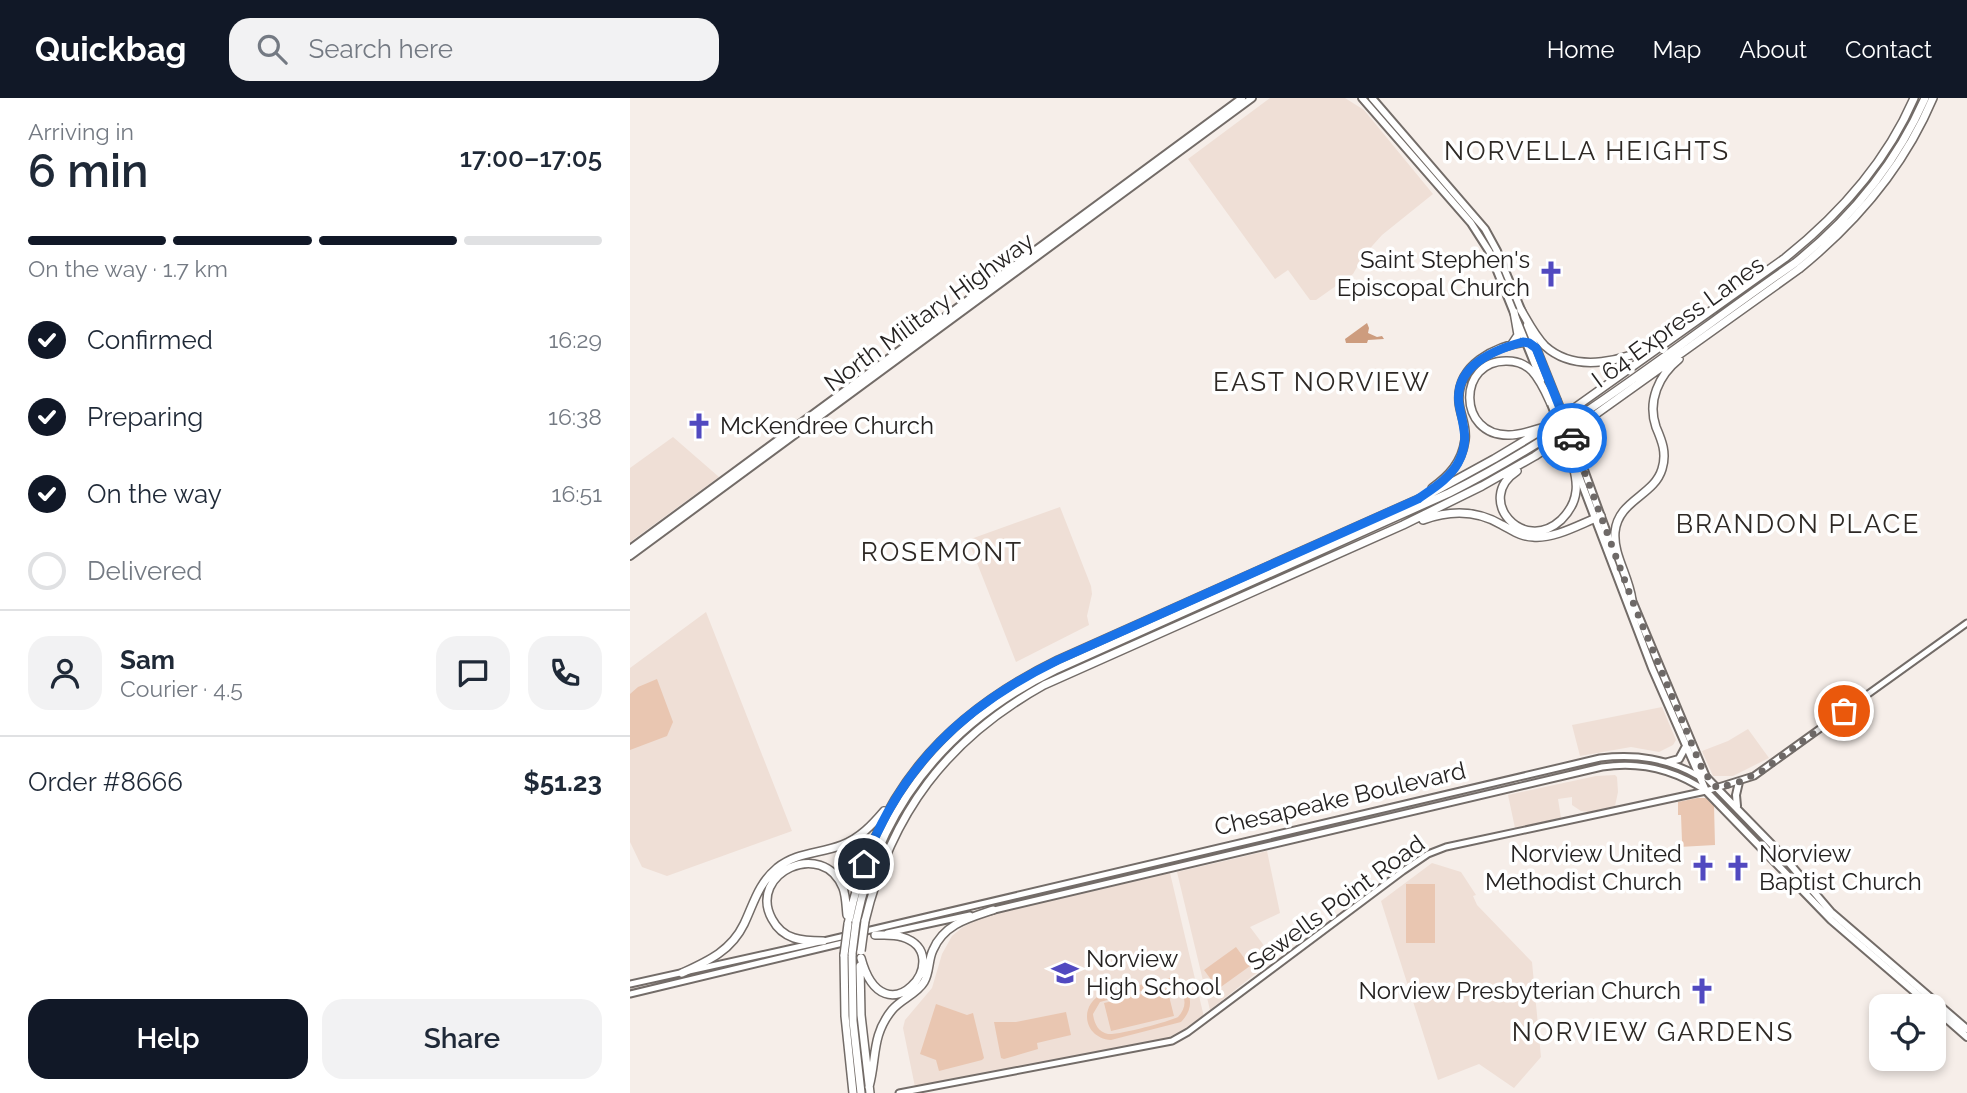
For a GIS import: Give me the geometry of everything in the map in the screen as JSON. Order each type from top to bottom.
[{"type":"highway","points":[[857,1091],[845,1016],[848,954],[864,864],[878,829],[896,797],[912,773],[946,735],[1010,684],[1418,499],[1549,426],[1785,258],[1831,219],[1882,158],[1914,98]]},
{"type":"highway","name":"I 64 Express Lanes","points":[[852,923],[874,859],[915,783],[947,745],[993,705],[1055,670],[1449,493],[1552,435],[1795,263],[1828,235],[1860,201],[1886,167],[1911,126],[1924,98]]},
{"type":"highway","points":[[1573,451],[1577,489],[1572,506],[1556,524],[1544,530],[1532,531],[1509,521],[1502,509],[1500,497],[1508,478],[1799,268],[1849,225],[1898,164],[1933,98]]},
{"type":"highway","points":[[1518,311],[1543,344],[1572,360],[1592,362],[1625,357],[1679,334]]},
{"type":"highway","points":[[1510,346],[1518,335],[1518,311]]},
{"type":"highway","points":[[1418,499],[1451,473],[1460,457],[1465,434],[1459,394],[1466,374],[1480,359],[1510,346],[1526,342],[1536,348]]},
{"type":"highway","points":[[1632,600],[1631,587],[1617,551],[1615,529],[1623,510],[1653,485],[1661,472],[1665,453],[1655,421],[1656,391],[1667,371],[1687,349]]},
{"type":"highway","points":[[1549,426],[1516,435],[1493,432],[1482,426],[1474,417],[1469,395],[1475,378],[1483,369],[1499,362],[1510,361],[1524,365],[1532,371],[1554,402]]},
{"type":"highway","points":[[870,1089],[861,1015],[861,955],[865,920],[882,862],[913,802],[939,766],[991,718],[1055,680],[1455,500],[1535,456]]},
{"type":"highway","points":[[1360,544],[1434,516],[1450,513],[1486,517],[1518,534],[1532,537],[1554,534],[1598,517]]},
{"type":"highway","points":[[682,973],[708,961],[729,946],[744,924],[761,886],[779,866],[806,853],[835,848],[854,839],[872,825],[896,797]]},
{"type":"highway","points":[[823,941],[790,937],[781,931],[770,915],[768,897],[771,886],[787,868],[808,863],[831,871],[842,886],[852,923]]},
{"type":"highway","points":[[870,1089],[874,1049],[881,1028],[897,1005],[923,983],[933,951],[940,939],[956,923],[993,910]]},
{"type":"highway","points":[[861,955],[867,978],[881,991],[890,994],[902,993],[917,982],[922,967],[921,955],[916,946],[900,936],[875,935]]},
{"type":"main road","name":"North Military Highway","points":[[630,549],[1241,98]]},
{"type":"main road","name":"North Military Highway","points":[[630,556],[1252,98]]},
{"type":"main road","points":[[1362,98],[1479,233],[1489,249],[1536,348],[1652,668],[1706,791]]},
{"type":"main road","points":[[1372,98],[1485,229],[1497,251],[1526,342],[1554,402]]},
{"type":"main road","points":[[1598,517],[1703,771],[1717,788]]},
{"type":"main road","name":"Sewells Point Road","points":[[899,1093],[1172,1041],[1192,1030],[1403,871],[1436,850],[1739,782],[1762,771],[1967,623]]},
{"type":"main road","points":[[1668,762],[1679,759],[1685,746]]},
{"type":"main road","name":"Chesapeake Boulevard","points":[[630,984],[1600,758],[1636,756],[1668,762],[1697,775],[1717,788],[1841,921],[1967,1029]]},
{"type":"main road","points":[[1600,758],[1602,767]]},
{"type":"main road","name":"Chesapeake Boulevard","points":[[630,994],[1602,767],[1642,766],[1686,779],[1706,791],[1818,907],[1917,994]]},
{"type":"main road","points":[[1685,796],[1688,788],[1686,779]]},
{"type":"main road","points":[[1737,808],[1739,782]]},
{"type":"main road","name":"Chesapeake Boulevard","points":[[1946,1019],[1967,1037]]},
{"type":"shaded area","points":[[1270,98],[1345,98],[1364,110],[1433,194],[1382,235],[1364,255],[1353,274],[1316,300],[1310,300],[1288,270],[1275,279],[1188,159]]},
{"type":"shaded area","points":[[1367,323],[1368,333],[1382,336],[1384,339],[1368,340],[1367,343],[1346,343],[1345,339]]},
{"type":"shaded area","points":[[673,437],[719,477],[630,542],[630,468]]},
{"type":"shaded area","points":[[1060,507],[1091,586],[1087,616],[1089,625],[1016,662],[968,540]]},
{"type":"shaded area","points":[[706,612],[792,831],[667,876],[642,867],[630,842],[630,668]]},
{"type":"shaded area","points":[[657,679],[673,722],[667,736],[630,750],[630,694],[638,687]]},
{"type":"shaded area","points":[[1662,707],[1676,740],[1673,745],[1659,752],[1631,747],[1580,756],[1572,725]]},
{"type":"shaded area","points":[[1748,729],[1769,758],[1733,776],[1713,776],[1702,751],[1728,741]]},
{"type":"shaded area","points":[[1615,775],[1618,792],[1615,806],[1589,812],[1581,811],[1572,805],[1572,797],[1558,799],[1561,818],[1515,828],[1508,795],[1596,776]]},
{"type":"shaded area","points":[[1706,798],[1714,805],[1715,845],[1679,847],[1679,842],[1682,841],[1678,802]]},
{"type":"shaded area","points":[[1267,851],[1280,913],[1250,927],[1274,959],[1210,1010],[1177,872]]},
{"type":"shaded area","points":[[1432,863],[1461,872],[1476,895],[1473,896],[1477,905],[1532,962],[1541,1057],[1514,1088],[1479,1064],[1438,1080],[1381,901]]},
{"type":"shaded area","name":"Norview High School","points":[[1170,873],[1204,1017],[1183,1032],[1160,1041],[915,1087],[903,1028],[905,1020],[932,988],[942,954],[952,936],[985,916]]},
{"type":"shaded area","points":[[1406,884],[1435,884],[1435,943],[1406,943]]},
{"type":"shaded area","points":[[1236,947],[1250,966],[1218,989],[1204,970]]},
{"type":"shaded area","points":[[1179,976],[1178,982],[1187,991],[1190,1006],[1181,1022],[1111,1040],[1094,1033],[1087,1020],[1090,1005],[1104,993]],"holes":[[[1164,985],[1176,987],[1184,1002],[1178,1017],[1114,1034],[1105,1033],[1096,1024],[1093,1014],[1100,1002]]]},
{"type":"shaded area","points":[[1167,988],[1174,1016],[1111,1031],[1104,1003]]},
{"type":"shaded area","points":[[936,1004],[967,1015],[973,1013],[984,1058],[982,1060],[939,1071],[936,1060],[920,1054]]},
{"type":"shaded area","points":[[1066,1012],[1071,1035],[1037,1043],[1038,1049],[1001,1058],[994,1022],[1016,1022]]},
{"type":"way so far","points":[[1572,438],[1647,638],[1706,777],[1717,788],[1754,776],[1844,711]]},
{"type":"place","name":"Saint Stephen's Episcopal Church","points":[[1551,274]]},
{"type":"place","name":"McKendree Church","points":[[699,426]]},
{"type":"place","name":"Norview United Methodist Church","points":[[1703,868]]},
{"type":"place","name":"Norview Baptist Church","points":[[1738,868]]},
{"type":"place","name":"Norview High School","points":[[1065,973]]},
{"type":"place","name":"Norview Presbyterian Church","points":[[1702,991]]},
{"type":"district","name":"NORVELLA HEIGHTS","points":[[1587,151]]},
{"type":"district","name":"EAST NORVIEW","points":[[1322,382]]},
{"type":"district","name":"BRANDON PLACE","points":[[1798,524]]},
{"type":"district","name":"ROSEMONT","points":[[942,552]]},
{"type":"district","name":"NORVIEW GARDENS","points":[[1653,1032]]},
{"type":"route","points":[[864,864],[878,829],[912,773],[962,720],[1002,689],[1058,660],[1418,499],[1445,479],[1457,464],[1465,442],[1465,426],[1459,400],[1462,382],[1469,368],[1480,359],[1523,342],[1536,348],[1572,438]]}]
